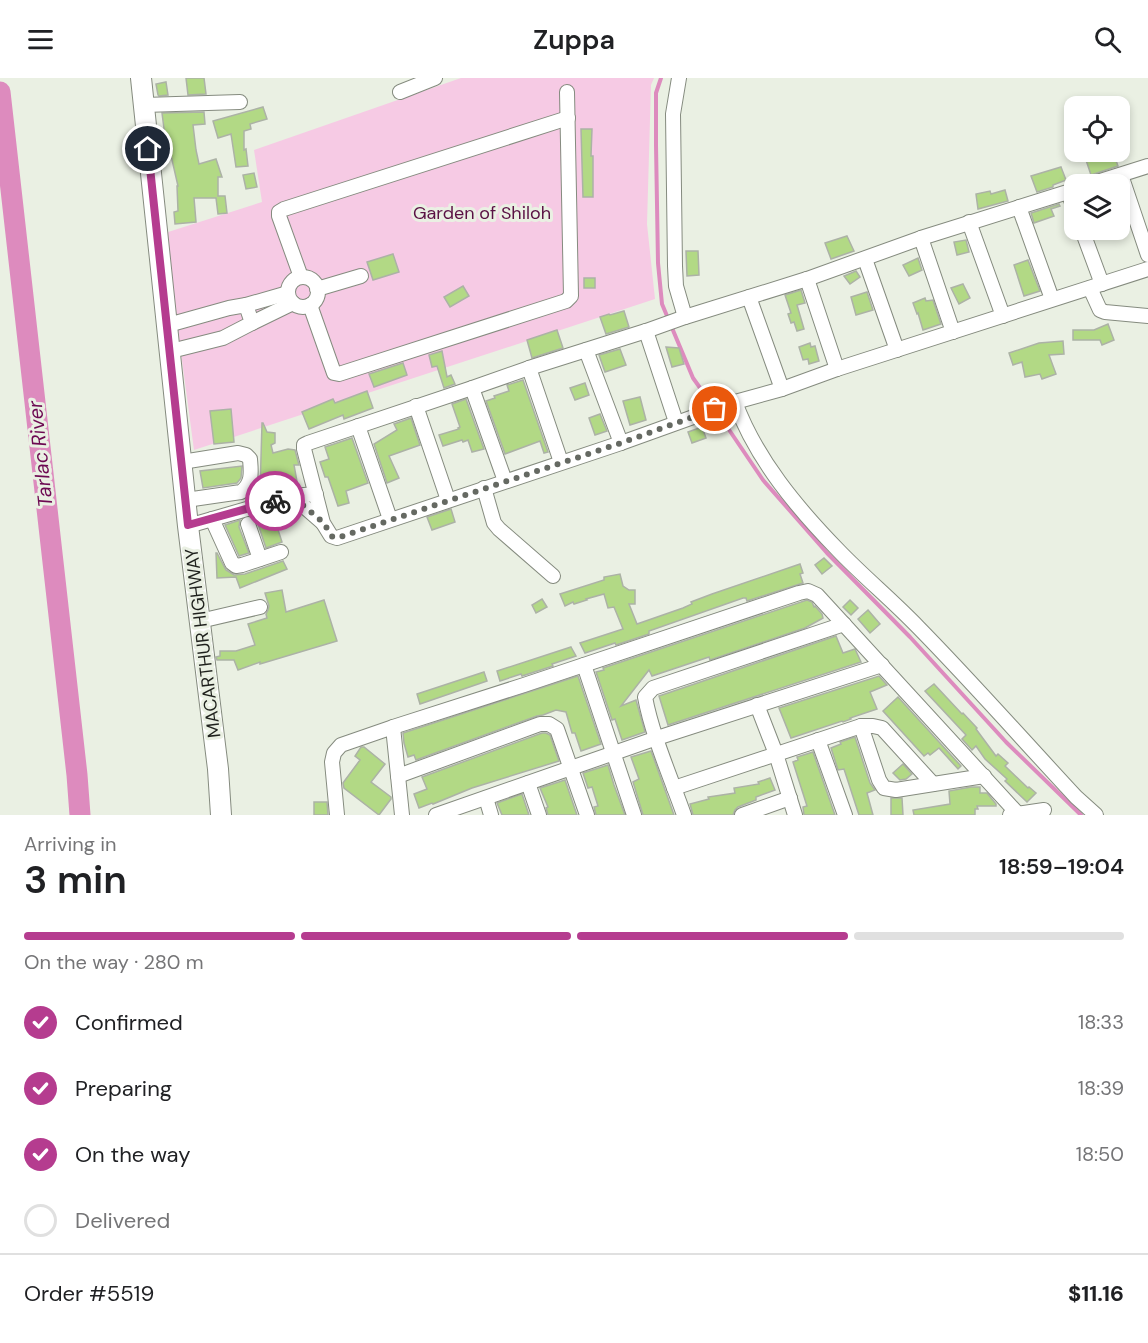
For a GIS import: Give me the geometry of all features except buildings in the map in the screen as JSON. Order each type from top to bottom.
[{"type":"highway","name":"MACARTHUR HIGHWAY","points":[[141,78],[188,525],[218,769],[221,815]]},
{"type":"street","points":[[400,92],[435,78]]},
{"type":"street","points":[[679,78],[673,114],[675,267],[676,286],[685,316]]},
{"type":"street","points":[[310,305],[334,373],[339,374],[566,301],[571,296],[567,92]]},
{"type":"street","points":[[144,105],[240,102]]},
{"type":"street","points":[[301,277],[279,216],[279,212],[284,209],[568,118]]},
{"type":"street","points":[[1124,174],[1148,166]]},
{"type":"street","points":[[1064,193],[969,222],[807,279],[685,316],[646,331],[308,442],[304,445],[304,449],[324,523],[331,536],[337,538],[621,443],[735,402],[782,389],[837,369],[1148,269]]},
{"type":"street","points":[[1130,202],[1148,255]]},
{"type":"street","points":[[1019,207],[1052,299]]},
{"type":"street","points":[[969,222],[1003,316]]},
{"type":"street","points":[[921,238],[953,332]]},
{"type":"street","points":[[1084,240],[1100,310],[1148,316]]},
{"type":"street","points":[[865,259],[897,350]]},
{"type":"street","points":[[317,289],[361,276]]},
{"type":"street","points":[[297,278],[310,279],[317,289],[316,298],[310,305],[301,306],[291,298],[290,284],[297,278]]},
{"type":"street","points":[[807,279],[837,369]]},
{"type":"street","points":[[749,297],[782,389]]},
{"type":"street","points":[[168,325],[229,308],[291,298]]},
{"type":"street","points":[[171,351],[223,338],[291,298]]},
{"type":"street","points":[[246,305],[252,323]]},
{"type":"street","points":[[217,312],[223,338]]},
{"type":"street","points":[[646,331],[676,422]]},
{"type":"street","points":[[586,350],[621,443]]},
{"type":"street","points":[[529,368],[561,462]]},
{"type":"street","points":[[472,388],[505,482]]},
{"type":"street","points":[[735,402],[756,446],[789,495],[838,550],[918,626],[1076,797],[1096,815]]},
{"type":"street","points":[[416,406],[448,500]]},
{"type":"street","points":[[358,426],[390,519]]},
{"type":"street","points":[[182,462],[238,453],[250,459],[251,477],[247,488],[241,492],[186,500]]},
{"type":"street","points":[[484,488],[494,523],[499,530],[553,576]]},
{"type":"street","points":[[188,525],[292,496],[316,494]]},
{"type":"street","points":[[292,496],[324,523]]},
{"type":"street","points":[[212,519],[232,563],[236,566],[281,552]]},
{"type":"street","points":[[248,524],[260,559]]},
{"type":"street","points":[[337,815],[332,762],[333,753],[341,745],[808,591],[817,595],[882,665],[984,776],[1014,814],[1044,810]]},
{"type":"street","points":[[200,621],[260,607]]},
{"type":"street","points":[[684,815],[645,697],[653,688],[844,624]]},
{"type":"street","points":[[584,665],[634,815]]},
{"type":"street","points":[[436,815],[657,738],[882,665]]},
{"type":"street","points":[[757,705],[776,754],[795,815]]},
{"type":"street","points":[[398,776],[540,724],[549,724],[557,729],[587,815]]},
{"type":"street","points":[[861,726],[879,780],[884,788],[896,790],[984,776]]},
{"type":"street","points":[[674,788],[861,726],[882,728],[933,784]]},
{"type":"street","points":[[393,727],[402,815]]},
{"type":"street","points":[[818,740],[845,815]]},
{"type":"street","points":[[528,783],[539,815]]},
{"type":"street","points":[[486,798],[491,815]]},
{"type":"street","points":[[742,815],[790,798]]},
{"type":"green space","name":"Garden of Shiloh","points":[[461,78],[654,78],[651,85],[647,224],[655,299],[194,450],[165,233],[262,202],[254,150]]},
{"type":"waterway","points":[[661,78],[656,93],[656,145],[658,263],[662,304],[693,378],[713,406]]},
{"type":"waterway","name":"Tarlac River","points":[[0,92],[80,815]]},
{"type":"waterway","points":[[717,412],[763,480],[827,553],[910,637],[1006,742],[1081,815]]},
{"type":"way so far","points":[[275,501],[292,496],[324,523],[331,536],[337,538],[621,443],[715,409]]},
{"type":"route","points":[[148,149],[188,525],[275,501]]}]
